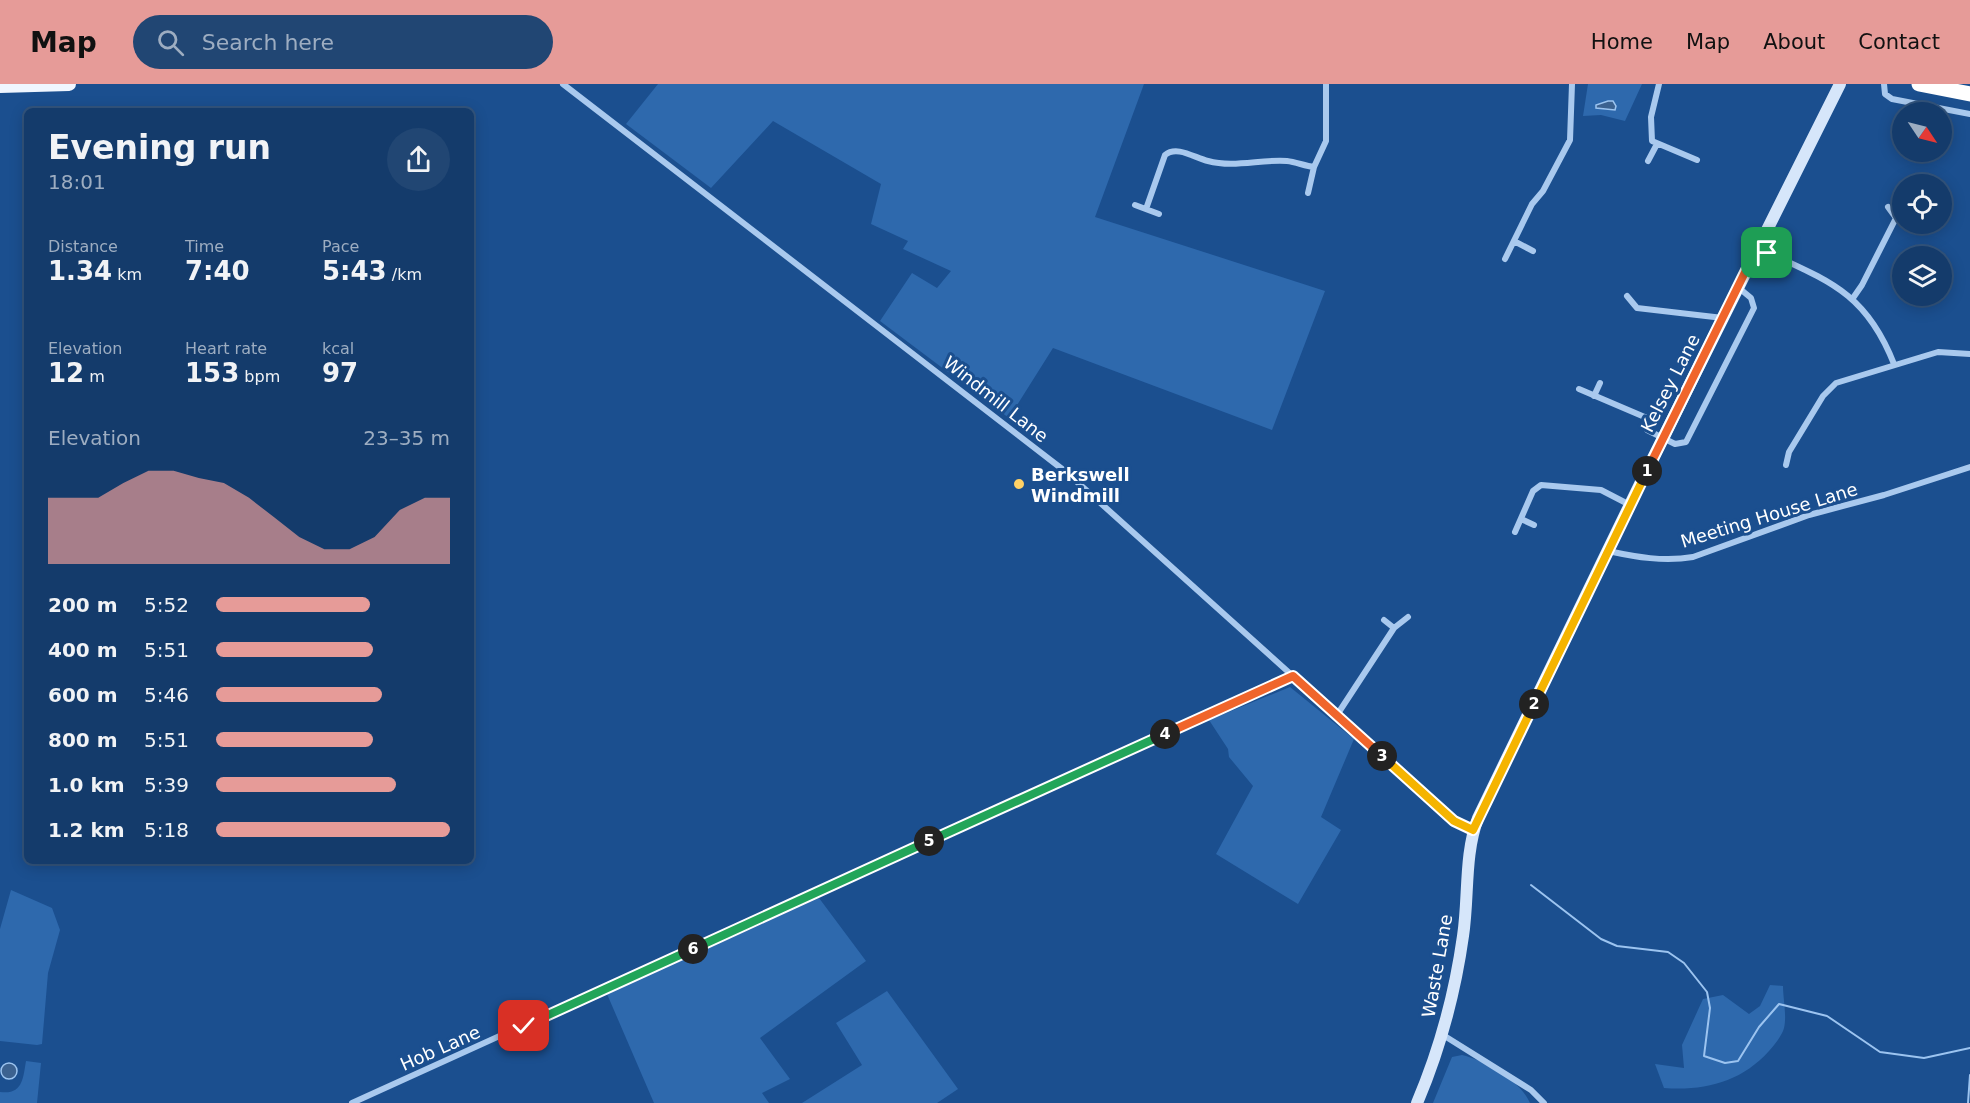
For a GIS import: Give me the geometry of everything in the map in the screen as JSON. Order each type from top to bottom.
[{"type":"highway","points":[[1918,84],[1970,94]]},
{"type":"main road","points":[[0,86],[69,84]]},
{"type":"main road","name":"Kelsey Lane","points":[[1473,830],[1663,437],[1840,84]]},
{"type":"main road","name":"Waste Lane","points":[[1417,1103],[1443,1035],[1463,936],[1473,830]]},
{"type":"street","name":"Windmill Lane","points":[[563,84],[1066,472],[1454,821],[1473,830]]},
{"type":"street","points":[[1308,193],[1314,167],[1326,141],[1326,84]]},
{"type":"street","points":[[1505,260],[1532,204],[1543,191],[1570,140],[1572,84]]},
{"type":"street","points":[[1659,84],[1651,117],[1651,135],[1657,144],[1696,160]]},
{"type":"street","points":[[1884,84],[1885,94],[1892,99],[1970,114]]},
{"type":"street","points":[[1648,161],[1657,144]]},
{"type":"street","points":[[1146,209],[1165,155],[1170,151],[1178,151],[1210,162],[1248,164],[1288,161],[1314,167]]},
{"type":"street","points":[[1135,205],[1159,214]]},
{"type":"street","points":[[1888,207],[1892,211]]},
{"type":"street","points":[[1852,298],[1862,285],[1892,230]]},
{"type":"street","points":[[1514,241],[1533,251]]},
{"type":"street","points":[[1757,248],[1833,285],[1852,298],[1878,328],[1894,364]]},
{"type":"street","points":[[1579,389],[1647,418],[1647,430],[1682,444],[1690,436],[1754,308],[1751,298],[1738,287]]},
{"type":"street","points":[[1627,296],[1637,308],[1723,318]]},
{"type":"street","points":[[1786,465],[1789,452],[1832,386],[1846,378],[1946,351],[1970,354]]},
{"type":"street","points":[[1594,396],[1600,383]]},
{"type":"street","name":"Meeting House Lane","points":[[1608,551],[1636,557],[1673,560],[1693,556],[1809,515],[1884,495],[1970,467]]},
{"type":"street","points":[[1515,532],[1533,492],[1541,486],[1601,490],[1630,505]]},
{"type":"street","points":[[1521,519],[1534,525]]},
{"type":"street","points":[[1337,715],[1394,628],[1408,617]]},
{"type":"street","points":[[1384,620],[1394,628]]},
{"type":"street","name":"Hob Lane","points":[[352,1103],[1293,676]]},
{"type":"street","points":[[1443,1035],[1531,1090],[1544,1103]]},
{"type":"shaded area","points":[[658,84],[1144,84],[1095,217],[1325,291],[1272,430],[1053,348],[1009,418],[880,321],[912,273],[937,288],[951,271],[903,249],[908,241],[871,224],[881,184],[773,121],[711,188],[626,124]]},
{"type":"shaded area","points":[[1588,84],[1642,84],[1625,121],[1601,115],[1583,116]]},
{"type":"shaded area","points":[[1613,101],[1616,106],[1615,110],[1596,108],[1596,105]]},
{"type":"shaded area","points":[[1290,687],[1354,739],[1321,817],[1341,830],[1298,904],[1216,854],[1253,786],[1229,757],[1228,749],[1209,720]]},
{"type":"shaded area","points":[[11,890],[52,908],[60,930],[48,973],[42,1044],[37,1045],[0,1041],[0,929]]},
{"type":"shaded area","points":[[819,898],[866,961],[760,1038],[790,1079],[762,1093],[769,1103],[654,1103],[607,994]]},
{"type":"shaded area","points":[[1770,985],[1783,986],[1785,1023],[1778,1040],[1758,1062],[1734,1077],[1708,1086],[1664,1088],[1655,1064],[1684,1068],[1682,1045],[1703,999],[1723,995],[1749,1014],[1760,1006]]},
{"type":"shaded area","points":[[887,991],[958,1089],[937,1103],[802,1103],[862,1065],[836,1023]]},
{"type":"shaded area","points":[[1462,1055],[1491,1067],[1510,1079],[1530,1103],[1433,1103],[1452,1057]]},
{"type":"shaded area","points":[[26,1061],[41,1063],[37,1103],[0,1103],[0,1092],[13,1091],[18,1088]]},
{"type":"shaded area","points":[[9,1063],[17,1071],[9,1079],[1,1071]]},
{"type":"waterway","points":[[1531,885],[1601,939],[1617,946],[1668,952],[1684,963],[1707,992],[1710,1008],[1704,1056],[1725,1063],[1738,1061],[1759,1027],[1779,1004],[1827,1016],[1880,1052],[1924,1058],[1970,1048]]},
{"type":"waterway","points":[[1968,1103],[1970,1075]]},
{"type":"place","name":"Berkswell Windmill","points":[[1019,484]]},
{"type":"route","points":[[524,1026],[1293,676],[1454,821],[1473,830],[1757,248],[1767,253]]}]
